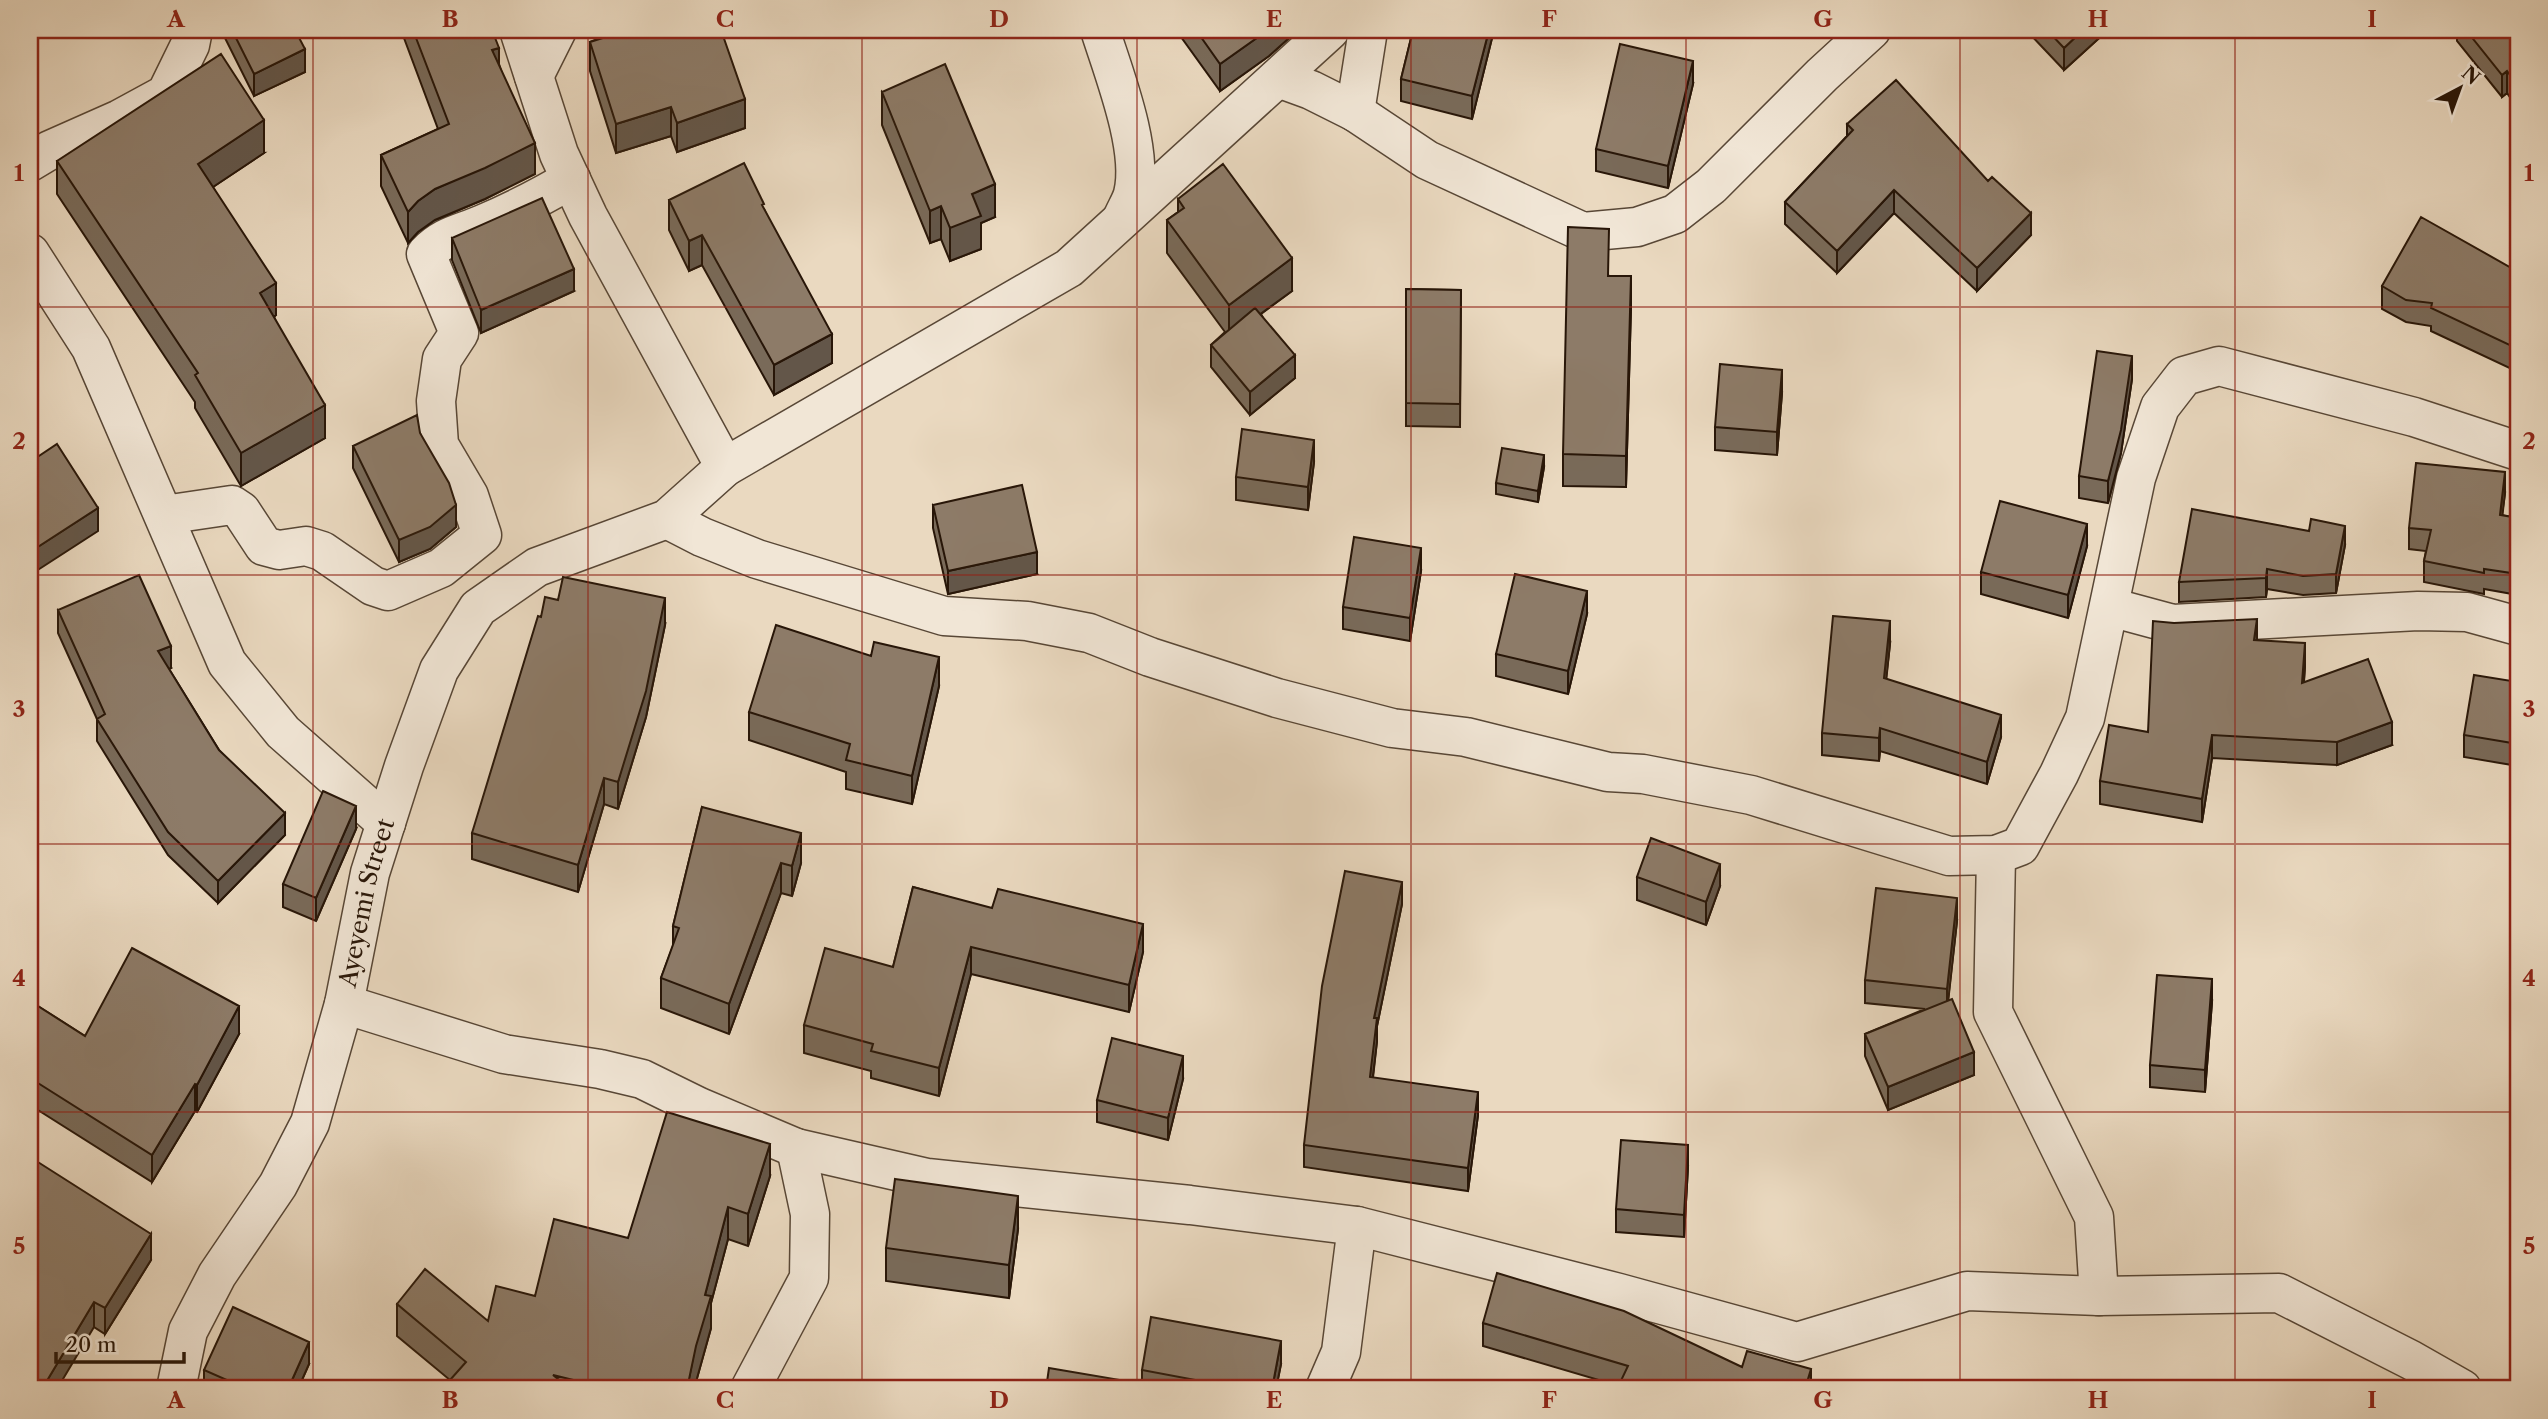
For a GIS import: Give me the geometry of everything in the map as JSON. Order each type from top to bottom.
[{"type":"street","points":[[30,162],[166,94],[190,45],[193,30]]},
{"type":"street","points":[[519,30],[559,154],[588,216],[725,467]]},
{"type":"street","points":[[534,76],[557,30]]},
{"type":"street","points":[[1100,30],[1125,110],[1136,164],[1133,195],[1122,219]]},
{"type":"street","points":[[1330,30],[1069,268],[725,467],[667,519],[702,537],[757,559],[944,616],[1027,621],[1089,633],[1150,657],[1277,698],[1392,728],[1466,737],[1608,772],[1643,774],[1751,795],[1949,856],[1996,855],[2020,846],[2059,774],[2085,718],[2136,478],[2160,407],[2184,376],[2219,366],[2414,417],[2518,452]]},
{"type":"street","points":[[1355,112],[1368,30]]},
{"type":"street","points":[[1278,78],[1311,90],[1355,112],[1427,160],[1583,232],[1637,227],[1675,214],[1711,186],[1871,30]]},
{"type":"street","points":[[164,515],[232,505],[241,511],[264,546],[279,550],[306,546],[322,551],[373,586],[388,592],[441,568],[482,535],[469,496],[439,445],[436,401],[442,359],[459,333],[426,254],[439,240],[483,224],[571,179]]},
{"type":"street","points":[[30,253],[41,286],[91,348],[227,663],[283,732],[386,824]]},
{"type":"street","name":"Ayeyemi Street","points":[[176,1389],[187,1331],[217,1275],[278,1185],[310,1123],[344,1004],[370,873],[439,670],[478,608],[537,568],[667,519]]},
{"type":"street","points":[[2110,607],[2173,624],[2418,611],[2467,612],[2518,626]]},
{"type":"street","points":[[1996,855],[1993,1012],[2094,1217],[2099,1296]]},
{"type":"street","points":[[344,1004],[504,1054],[600,1069],[642,1079],[699,1107],[796,1148],[928,1178],[1190,1205],[1357,1226],[1797,1342],[1967,1291],[2099,1296],[2279,1293],[2462,1389]]},
{"type":"street","points":[[750,1389],[809,1278],[810,1214],[796,1148]]},
{"type":"street","points":[[1325,1389],[1340,1352],[1357,1226]]},
{"type":"building","points":[[232,30],[295,30],[305,49],[254,74]]},
{"type":"building","points":[[413,30],[492,30],[499,48],[492,50],[535,143],[435,189],[408,212],[381,155],[449,124]]},
{"type":"building","points":[[610,30],[721,30],[745,99],[677,123],[671,107],[616,124],[590,42],[612,35]]},
{"type":"building","points":[[1196,30],[1268,30],[1220,64]]},
{"type":"building","points":[[1413,30],[1489,30],[1472,96],[1401,79]]},
{"type":"building","points":[[2047,30],[2083,30],[2064,48]]},
{"type":"building","points":[[2466,30],[2518,30],[2518,86],[2507,71],[2502,75]]},
{"type":"building","points":[[1620,44],[1693,61],[1668,166],[1596,149]]},
{"type":"building","points":[[221,54],[264,120],[198,164],[276,283],[260,293],[325,405],[241,453],[195,375],[198,373],[57,161]]},
{"type":"building","points":[[945,64],[995,184],[972,194],[981,216],[950,228],[941,206],[930,211],[882,92]]},
{"type":"building","points":[[1896,80],[1988,181],[1992,177],[2031,213],[1977,268],[1894,190],[1837,251],[1785,202],[1853,130],[1847,124]]},
{"type":"building","points":[[744,163],[764,204],[762,205],[832,334],[774,365],[702,235],[689,241],[669,200]]},
{"type":"building","points":[[1223,164],[1292,258],[1229,305],[1167,220],[1184,208],[1178,199]]},
{"type":"building","points":[[542,198],[574,269],[481,310],[452,238]]},
{"type":"building","points":[[2421,217],[2515,270],[2518,263],[2518,349],[2431,308],[2432,303],[2406,300],[2382,286]]},
{"type":"building","points":[[1568,227],[1609,229],[1608,276],[1631,276],[1626,456],[1563,454]]},
{"type":"building","points":[[1406,289],[1461,290],[1460,404],[1406,403]]},
{"type":"building","points":[[1255,308],[1295,355],[1250,392],[1211,345]]},
{"type":"building","points":[[2097,351],[2132,356],[2121,430],[2108,481],[2079,476]]},
{"type":"building","points":[[1720,364],[1782,370],[1777,432],[1715,427]]},
{"type":"building","points":[[417,415],[420,433],[449,483],[456,505],[430,527],[399,540],[353,446]]},
{"type":"building","points":[[1242,429],[1314,440],[1308,487],[1236,477]]},
{"type":"building","points":[[57,444],[98,508],[30,552],[30,462]]},
{"type":"building","points":[[1502,448],[1544,455],[1538,491],[1496,483]]},
{"type":"building","points":[[2416,463],[2505,472],[2500,515],[2518,518],[2518,574],[2484,569],[2484,573],[2424,561],[2431,530],[2409,528]]},
{"type":"building","points":[[1022,485],[1037,552],[948,571],[933,505]]},
{"type":"building","points":[[2000,501],[2087,524],[2068,595],[1981,572]]},
{"type":"building","points":[[2192,509],[2309,531],[2311,519],[2345,526],[2336,574],[2303,576],[2267,569],[2266,578],[2179,582]]},
{"type":"building","points":[[1354,537],[1421,548],[1410,618],[1343,607]]},
{"type":"building","points":[[1515,574],[1587,591],[1568,671],[1496,654]]},
{"type":"building","points":[[139,575],[171,646],[158,651],[219,750],[285,813],[218,881],[168,832],[97,719],[105,714],[58,610]]},
{"type":"building","points":[[563,577],[665,598],[646,691],[618,782],[604,778],[578,865],[472,833],[538,616],[541,617],[545,597],[558,600]]},
{"type":"building","points":[[1833,616],[1890,621],[1884,678],[2001,715],[1987,762],[1880,728],[1879,738],[1822,733]]},
{"type":"building","points":[[2257,619],[2254,640],[2305,643],[2302,683],[2368,659],[2392,722],[2337,742],[2212,735],[2202,799],[2100,781],[2109,725],[2148,732],[2153,621],[2174,623]]},
{"type":"building","points":[[776,625],[871,656],[874,642],[939,657],[912,776],[846,760],[850,744],[749,712]]},
{"type":"building","points":[[2474,675],[2518,682],[2518,744],[2464,735]]},
{"type":"building","points":[[323,791],[356,806],[316,898],[283,884]]},
{"type":"building","points":[[702,807],[801,833],[792,866],[781,863],[729,1004],[661,978],[679,928],[673,926]]},
{"type":"building","points":[[1651,838],[1720,864],[1706,902],[1637,877]]},
{"type":"building","points":[[1345,871],[1402,882],[1374,1018],[1377,1018],[1370,1077],[1478,1092],[1468,1168],[1304,1145],[1322,986]]},
{"type":"building","points":[[913,887],[992,908],[998,889],[1143,924],[1129,985],[971,947],[939,1068],[871,1051],[873,1044],[804,1025],[825,948],[893,967]]},
{"type":"building","points":[[1876,888],[1957,898],[1947,989],[1865,980]]},
{"type":"building","points":[[132,948],[239,1006],[197,1085],[195,1084],[152,1155],[30,1078],[30,1001],[85,1036]]},
{"type":"building","points":[[2157,975],[2212,979],[2205,1070],[2150,1065]]},
{"type":"building","points":[[1952,999],[1974,1052],[1888,1087],[1865,1034]]},
{"type":"building","points":[[1112,1038],[1183,1056],[1168,1118],[1097,1100]]},
{"type":"building","points":[[667,1112],[770,1144],[748,1214],[728,1207],[705,1295],[711,1296],[687,1389],[610,1389],[553,1375],[570,1389],[442,1389],[466,1362],[397,1304],[425,1269],[488,1321],[496,1286],[535,1296],[554,1219],[628,1238]]},
{"type":"building","points":[[1621,1140],[1688,1145],[1684,1215],[1616,1209]]},
{"type":"building","points":[[30,1157],[151,1234],[105,1308],[94,1302],[42,1389],[30,1389]]},
{"type":"building","points":[[895,1179],[1018,1196],[1009,1265],[886,1248]]},
{"type":"building","points":[[1497,1273],[1624,1311],[1742,1367],[1747,1351],[1811,1369],[1805,1389],[1617,1389],[1628,1366],[1483,1323]]},
{"type":"building","points":[[233,1307],[309,1342],[288,1389],[247,1389],[204,1370]]},
{"type":"building","points":[[1151,1317],[1281,1341],[1272,1389],[1243,1389],[1142,1370]]},
{"type":"building","points":[[1049,1368],[1120,1380],[1119,1389],[1046,1389]]}]
